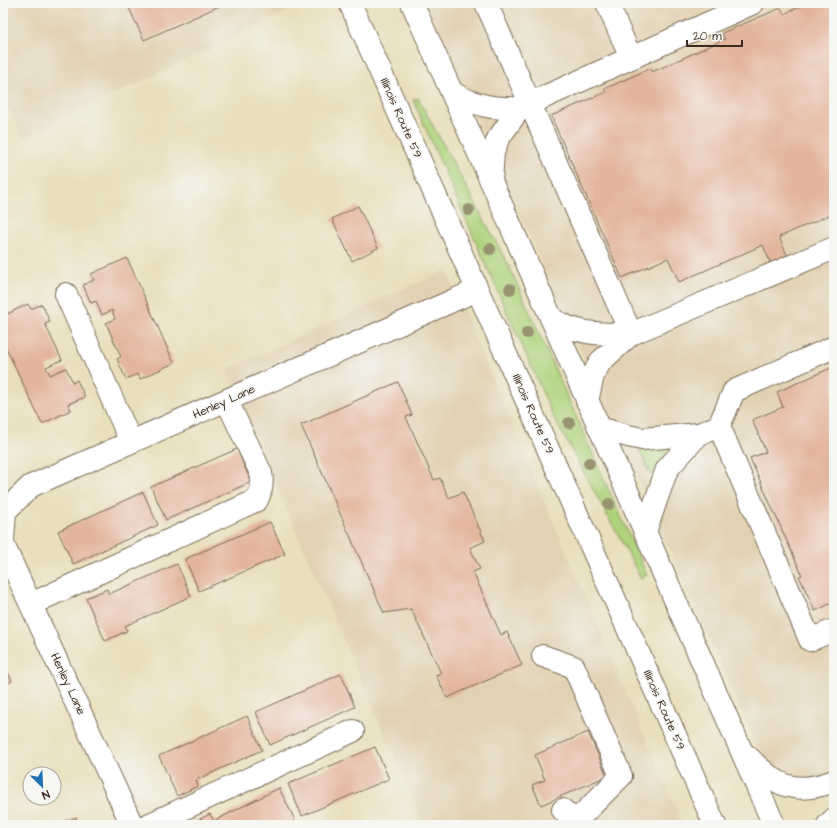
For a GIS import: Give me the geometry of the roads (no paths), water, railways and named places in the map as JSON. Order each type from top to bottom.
[{"type":"main road","name":"Illinois Route 59","points":[[350,3],[715,825]]},
{"type":"main road","points":[[412,3],[453,93],[774,825]]},
{"type":"main road","points":[[486,3],[525,106],[631,334]]},
{"type":"main road","points":[[607,3],[631,58]]},
{"type":"main road","points":[[453,93],[465,100],[485,106],[502,109],[525,106],[753,3]]},
{"type":"main road","points":[[491,181],[493,153],[498,139],[525,106]]},
{"type":"main road","points":[[587,401],[592,376],[600,362],[631,334],[834,248]]},
{"type":"main road","name":"Henley Lane","points":[[132,825],[3,543],[4,510],[31,486],[477,290]]},
{"type":"main road","points":[[66,294],[131,442]]},
{"type":"main road","points":[[551,318],[563,326],[588,333],[631,334]]},
{"type":"main road","points":[[645,532],[667,470],[709,430],[734,392],[834,347]]},
{"type":"main road","points":[[31,604],[257,500],[263,482],[261,473],[227,401]]},
{"type":"main road","points":[[599,428],[642,439],[709,430]]},
{"type":"main road","points":[[709,430],[810,640],[834,630]]},
{"type":"main road","points":[[543,656],[574,667],[621,776],[575,822],[563,810]]},
{"type":"main road","points":[[148,825],[353,731]]},
{"type":"main road","points":[[741,749],[761,771],[776,782],[791,788],[815,787],[834,780]]},
{"type":"main road","points":[[828,825],[834,819]]}]
